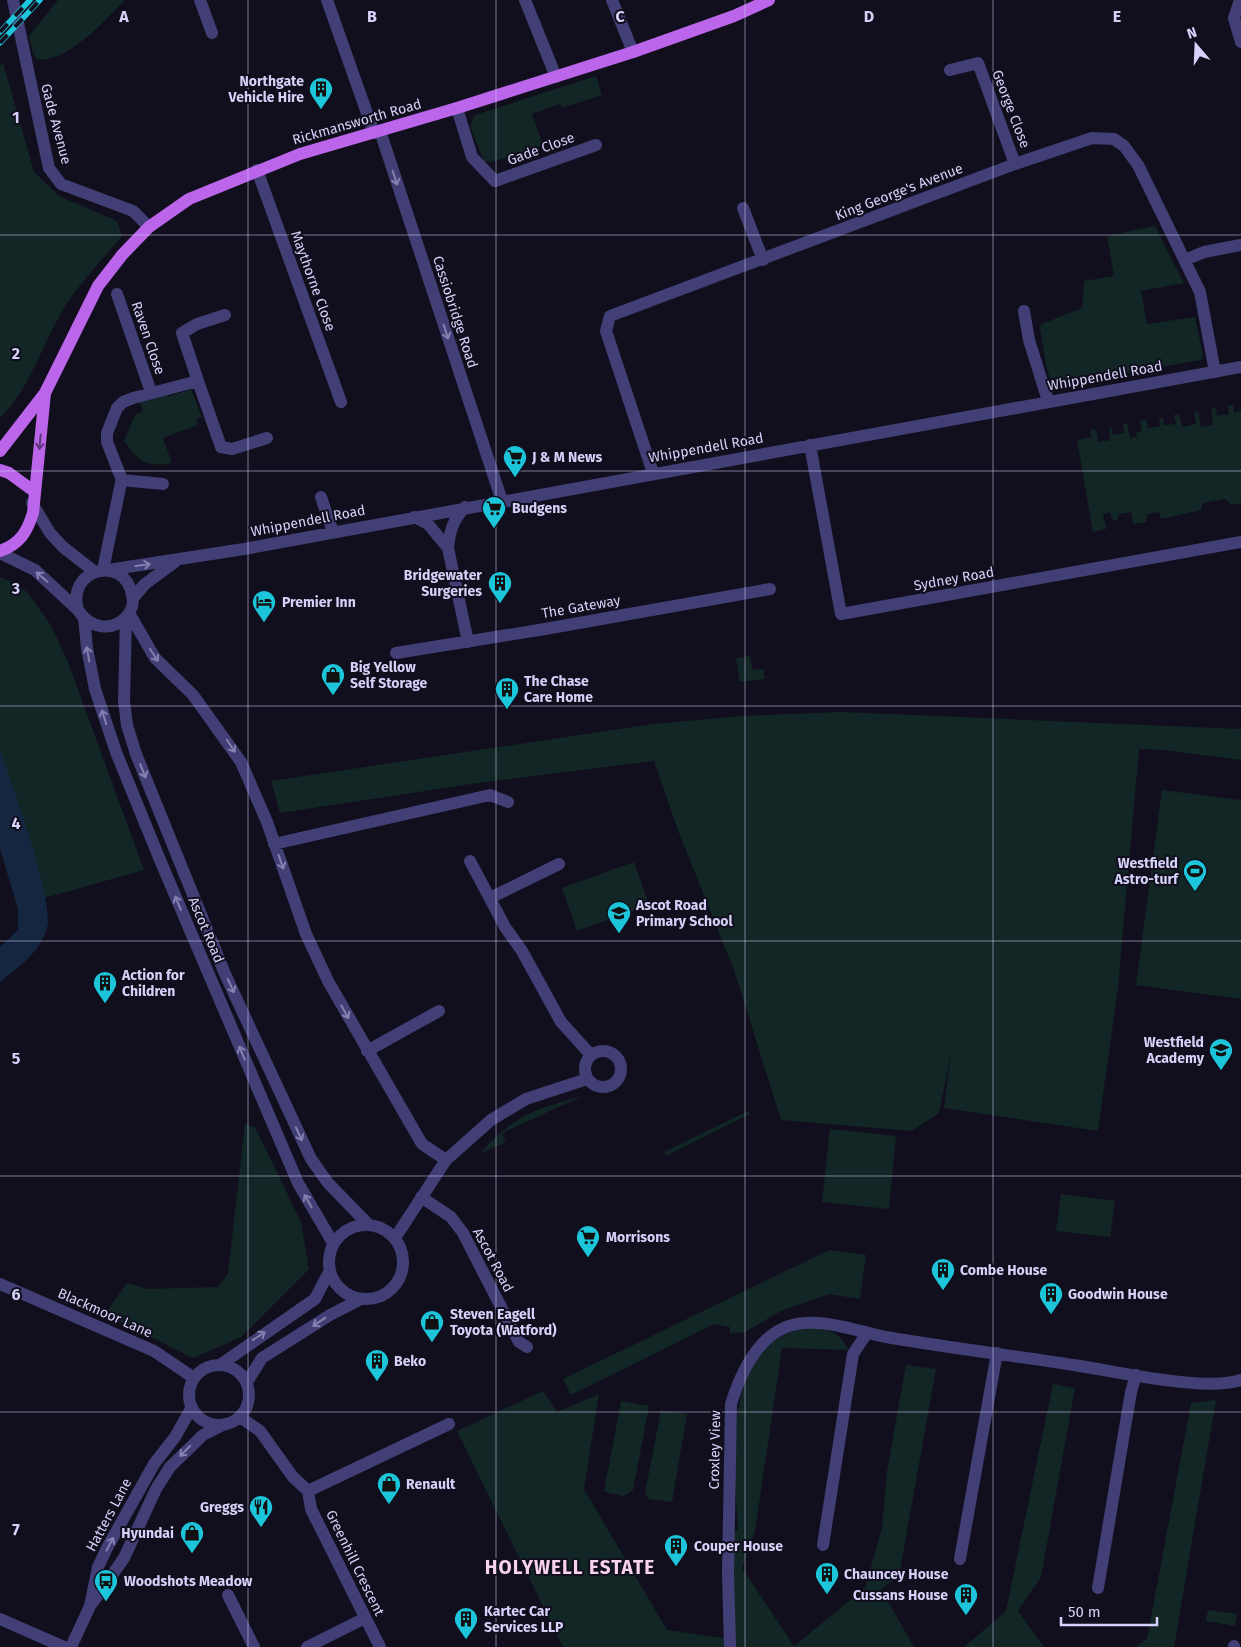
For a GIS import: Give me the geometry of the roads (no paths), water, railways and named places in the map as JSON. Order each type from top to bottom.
[{"type":"main road","name":"Rickmansworth Road","points":[[0,451],[45,393],[98,286],[122,255],[149,227],[189,199],[300,154],[556,77],[734,16],[769,0]]},
{"type":"main road","name":"Rickmansworth Road","points":[[0,552],[18,542],[27,531],[33,513],[45,393]]},
{"type":"main road","points":[[0,470],[9,473],[34,497]]},
{"type":"street","name":"Gade Avenue","points":[[12,0],[49,168],[61,184],[133,211],[149,227]]},
{"type":"street","points":[[200,0],[212,32]]},
{"type":"street","name":"Cassiobridge Road","points":[[327,0],[377,132],[502,501]]},
{"type":"street","points":[[525,0],[556,77]]},
{"type":"street","points":[[612,0],[632,52]]},
{"type":"street","points":[[1240,0],[1234,18],[1241,42]]},
{"type":"street","name":"George Close","points":[[950,70],[978,63],[1015,164]]},
{"type":"street","name":"Gade Close","points":[[457,108],[472,157],[495,181],[596,145]]},
{"type":"street","name":"King George's Avenue","points":[[653,473],[606,331],[610,316],[1015,164],[1092,138],[1114,139],[1124,146],[1138,165],[1200,292],[1215,372]]},
{"type":"street","name":"Maythorne Close","points":[[257,170],[341,402]]},
{"type":"street","points":[[743,208],[763,260]]},
{"type":"street","points":[[1185,260],[1204,252],[1241,245]]},
{"type":"street","name":"Raven Close","points":[[117,294],[151,392]]},
{"type":"street","points":[[1024,311],[1029,340],[1048,401]]},
{"type":"street","points":[[225,315],[197,324],[182,334],[220,447],[232,449],[267,438]]},
{"type":"street","name":"Whippendell Road","points":[[102,571],[177,560],[1241,367]]},
{"type":"street","name":"Raven Close","points":[[122,478],[110,452],[107,433],[117,408],[123,402],[151,392],[198,381]]},
{"type":"street","name":"Sydney Road","points":[[810,445],[841,614],[1241,542]]},
{"type":"street","points":[[102,571],[122,478],[122,480],[163,484]]},
{"type":"street","points":[[0,552],[35,570],[90,623],[104,627],[114,625],[127,615],[133,598],[131,588],[126,579],[118,574],[102,571],[63,547],[50,533],[34,497]]},
{"type":"street","points":[[321,497],[333,532]]},
{"type":"street","points":[[465,507],[454,518],[450,530],[448,548],[468,642]]},
{"type":"street","points":[[414,517],[428,524],[448,548]]},
{"type":"street","name":"Whippendell Road","points":[[133,598],[145,584],[177,560]]},
{"type":"street","points":[[81,614],[76,603],[78,588],[82,580],[102,571]]},
{"type":"street","name":"The Gateway","points":[[396,653],[770,589]]},
{"type":"street","name":"Ascot Road","points":[[81,614],[95,689],[120,761],[298,1183],[333,1243]]},
{"type":"street","points":[[127,615],[155,658],[193,695],[230,744],[252,784],[316,955],[367,1050],[422,1144],[446,1160]]},
{"type":"street","name":"Ascot Road","points":[[127,615],[124,701],[127,725],[140,764],[225,974],[311,1159],[328,1183],[368,1224]]},
{"type":"street","points":[[274,844],[490,795],[500,797],[508,802]]},
{"type":"street","points":[[470,861],[561,1022],[591,1055]]},
{"type":"street","points":[[490,898],[559,864]]},
{"type":"street","points":[[367,1050],[439,1011]]},
{"type":"street","points":[[602,1051],[612,1054],[619,1061],[621,1070],[618,1079],[609,1086],[597,1086],[587,1079],[584,1069],[591,1055],[602,1051]]},
{"type":"street","points":[[395,1238],[446,1160],[491,1120],[507,1109],[553,1089],[587,1079]]},
{"type":"street","name":"Ascot Road","points":[[421,1198],[451,1217],[462,1233],[519,1342],[527,1346]]},
{"type":"street","points":[[247,1382],[262,1358],[361,1299],[382,1295],[392,1288],[400,1276],[402,1254],[395,1238],[381,1227],[368,1224],[347,1229],[333,1243],[328,1259],[334,1282],[342,1291],[361,1299]]},
{"type":"street","points":[[220,1365],[315,1299],[330,1272]]},
{"type":"street","name":"Blackmoor Lane","points":[[0,1284],[154,1351],[194,1378]]},
{"type":"street","name":"Croxley View","points":[[730,1647],[728,1573],[731,1404],[739,1379],[761,1346],[773,1334],[788,1326],[826,1322],[866,1333],[1211,1385],[1241,1380]]},
{"type":"street","points":[[823,1545],[853,1354],[866,1333]]},
{"type":"street","points":[[960,1558],[997,1354]]},
{"type":"street","points":[[90,1606],[124,1558],[156,1489],[170,1467],[203,1435],[240,1417],[249,1401],[247,1382],[236,1370],[220,1365],[206,1367],[194,1378],[189,1395],[192,1407],[201,1419],[208,1423],[225,1424]]},
{"type":"street","points":[[1098,1588],[1131,1392],[1136,1375]]},
{"type":"street","name":"Hatters Lane","points":[[71,1647],[90,1606],[98,1567],[107,1548],[154,1464],[175,1437],[192,1407]]},
{"type":"street","name":"Greenhill Crescent","points":[[240,1417],[260,1431],[293,1477],[308,1492],[311,1509],[380,1647]]},
{"type":"street","points":[[308,1492],[449,1424]]},
{"type":"street","points":[[228,1595],[254,1647]]},
{"type":"street","points":[[307,1647],[365,1618]]},
{"type":"street","points":[[0,1619],[64,1647]]},
{"type":"water","points":[[0,751],[31,841],[45,894],[48,914],[44,937],[34,952],[0,982],[0,947],[18,930],[18,909],[0,849]]},
{"type":"railway","points":[[0,32],[30,0]]},
{"type":"railway","points":[[0,43],[40,0]]},
{"type":"place","name":"Northgate Vehicle Hire","points":[[321,110]]},
{"type":"place","name":"J & M News","points":[[515,478]]},
{"type":"place","name":"Budgens","points":[[494,529]]},
{"type":"place","name":"Bridgewater Surgeries","points":[[500,604]]},
{"type":"place","name":"Premier Inn","points":[[264,623]]},
{"type":"place","name":"Big Yellow Self Storage","points":[[333,696]]},
{"type":"place","name":"The Chase Care Home","points":[[507,710]]},
{"type":"place","name":"Westfield Astro-turf","points":[[1195,892]]},
{"type":"place","name":"Ascot Road Primary School","points":[[619,934]]},
{"type":"place","name":"Action for Children","points":[[105,1004]]},
{"type":"place","name":"Westfield Academy","points":[[1221,1071]]},
{"type":"place","name":"Morrisons","points":[[588,1258]]},
{"type":"place","name":"Combe House","points":[[943,1291]]},
{"type":"place","name":"Goodwin House","points":[[1051,1315]]},
{"type":"place","name":"Steven Eagell Toyota (Watford)","points":[[432,1343]]},
{"type":"place","name":"Beko","points":[[377,1382]]},
{"type":"place","name":"Renault","points":[[389,1505]]},
{"type":"place","name":"Greggs","points":[[261,1528]]},
{"type":"place","name":"Hyundai","points":[[192,1554]]},
{"type":"place","name":"Couper House","points":[[676,1567]]},
{"type":"place","name":"Chauncey House","points":[[827,1595]]},
{"type":"place","name":"Woodshots Meadow","points":[[106,1602]]},
{"type":"place","name":"Cussans House","points":[[966,1616]]},
{"type":"place","name":"Kartec Car Services LLP","points":[[466,1640]]},
{"type":"district","name":"HOLYWELL ESTATE","points":[[570,1567]]}]
